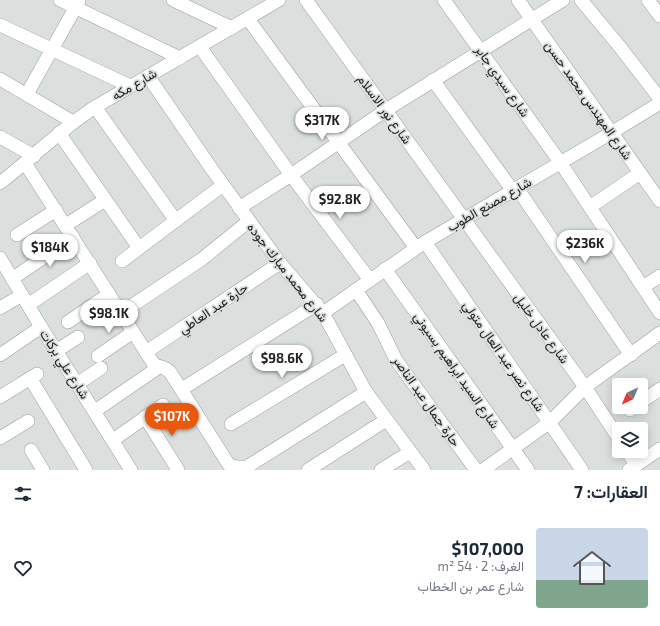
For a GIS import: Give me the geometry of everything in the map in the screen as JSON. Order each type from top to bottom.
[{"type":"street","points":[[60,0],[78,4],[180,58]]},
{"type":"street","points":[[173,0],[232,28]]},
{"type":"street","name":"شارع مكه","points":[[0,183],[30,160],[73,122],[130,86],[200,47],[279,0]]},
{"type":"street","name":"شارع نور الاسلام","points":[[306,0],[464,219]]},
{"type":"street","name":"شارع سيدي جابر","points":[[444,0],[560,162],[660,313]]},
{"type":"street","name":"شارع المهندس محمد حسن","points":[[518,0],[660,201]]},
{"type":"street","points":[[239,208],[339,143],[386,110],[563,0]]},
{"type":"street","points":[[581,0],[620,47],[659,105]]},
{"type":"street","points":[[648,0],[660,16]]},
{"type":"street","points":[[27,94],[78,4]]},
{"type":"street","name":"شارع نصر عبد العال متولي","points":[[248,18],[339,143],[421,245],[550,422],[582,470]]},
{"type":"street","points":[[0,25],[130,86]]},
{"type":"street","points":[[200,47],[291,175],[370,280]]},
{"type":"street","name":"شارع محمد مبارك جوده","points":[[148,76],[239,208],[280,263],[320,308],[366,392],[424,470]]},
{"type":"street","points":[[0,79],[73,122]]},
{"type":"street","points":[[433,80],[515,190],[631,355]]},
{"type":"street","name":"شارع مصنع الطوب","points":[[182,389],[320,308],[356,290],[421,245],[659,105]]},
{"type":"street","points":[[96,107],[176,221]]},
{"type":"street","points":[[59,133],[139,248]]},
{"type":"street","points":[[0,137],[30,160],[56,210],[153,363],[159,367],[168,369],[229,464],[246,469],[366,392]]},
{"type":"street","points":[[590,206],[640,173]]},
{"type":"street","points":[[122,261],[224,186]]},
{"type":"street","points":[[66,225],[105,200]]},
{"type":"street","points":[[17,235],[56,210]]},
{"type":"street","name":"شارع عادل خليل","points":[[464,219],[585,387],[612,428]]},
{"type":"street","points":[[121,313],[202,259],[249,221]]},
{"type":"street","points":[[12,279],[73,237]]},
{"type":"street","name":"شارع علي بركات","points":[[0,258],[56,351],[131,470]]},
{"type":"street","points":[[0,308],[25,300],[90,263]]},
{"type":"street","name":"حارة عبد العاطي","points":[[146,352],[280,263]]},
{"type":"street","name":"شارع السيد ابراهيم بسيوني","points":[[386,269],[528,470]]},
{"type":"street","points":[[643,287],[660,276]]},
{"type":"street","name":"حارة جمال عبد الناصر","points":[[356,290],[378,323],[396,360],[476,470]]},
{"type":"street","points":[[68,322],[109,294]]},
{"type":"street","points":[[0,355],[42,327]]},
{"type":"street","points":[[77,384],[133,332]]},
{"type":"street","points":[[482,470],[550,422],[585,387],[660,333]]},
{"type":"street","points":[[56,351],[78,337]]},
{"type":"street","points":[[231,424],[346,355]]},
{"type":"street","points":[[95,411],[159,367]]},
{"type":"street","points":[[0,397],[34,376],[86,470]]},
{"type":"street","points":[[648,397],[660,389]]},
{"type":"street","points":[[113,440],[163,405]]},
{"type":"street","points":[[145,417],[178,470]]},
{"type":"street","points":[[308,470],[386,420]]},
{"type":"street","points":[[0,438],[28,421]]},
{"type":"street","points":[[629,458],[633,468],[660,449]]},
{"type":"street","points":[[31,450],[43,470]]},
{"type":"street","points":[[381,470],[410,452]]}]
